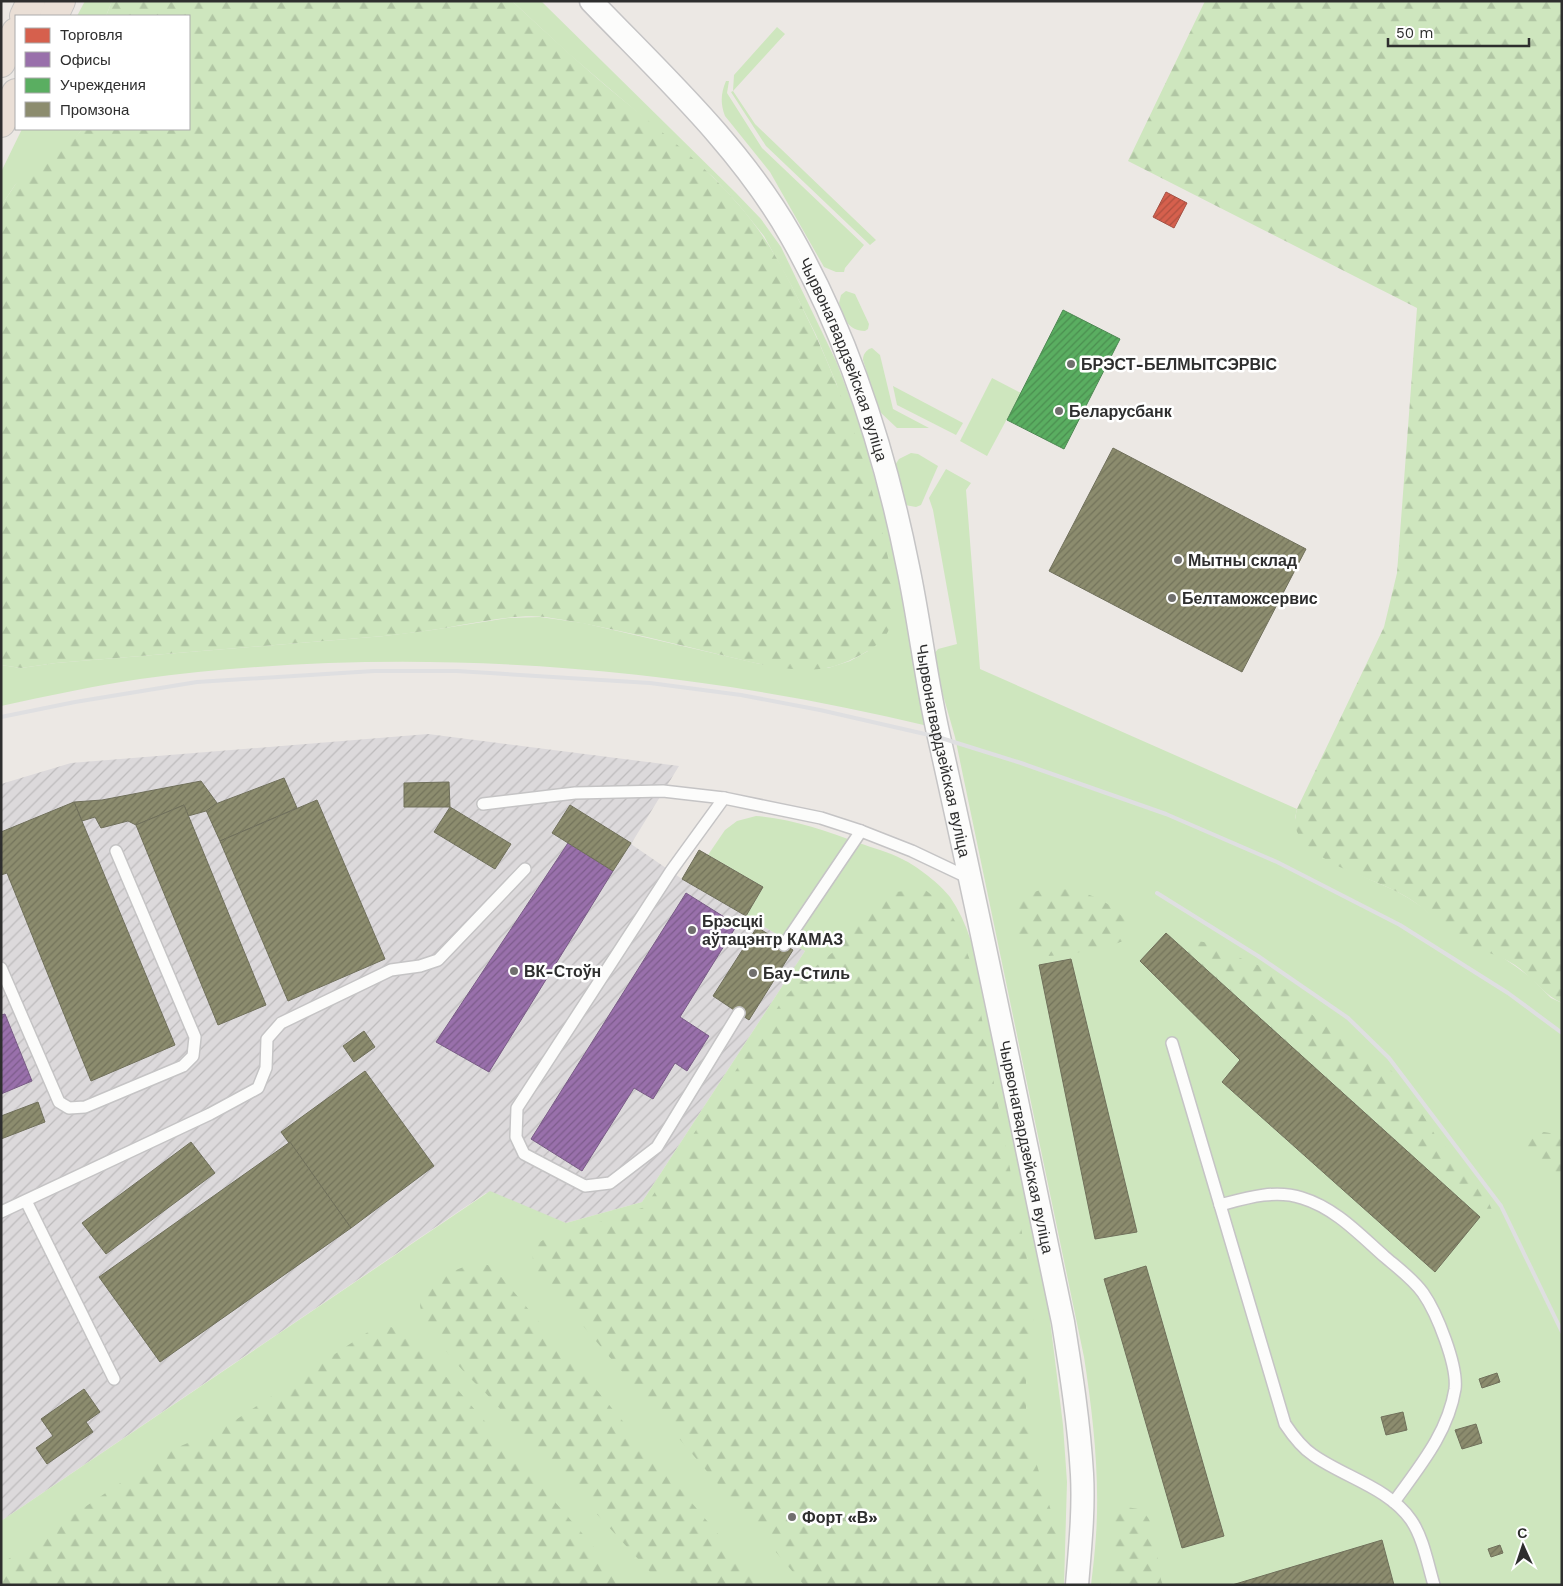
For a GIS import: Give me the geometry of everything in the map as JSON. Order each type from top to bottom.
[{"type":"highway","points":[[24,15],[31,1]]},
{"type":"highway","points":[[54,15],[61,1]]},
{"type":"highway","points":[[6,61],[15,35]]},
{"type":"highway","points":[[1,122],[15,95]]},
{"type":"street","name":"Чырвонагвардзейская вуліца","points":[[591,1],[678,90],[758,182],[790,234],[820,289],[844,344],[880,451],[896,506],[938,737],[1063,1322],[1075,1404],[1082,1474],[1081,1534],[1077,1585]]},
{"type":"lane","points":[[483,804],[575,793],[663,791],[724,798],[821,818],[861,831],[912,851],[969,878]]},
{"type":"lane","points":[[724,798],[671,871],[517,1108],[516,1136],[524,1154],[585,1186],[610,1183],[658,1147],[739,1013]]},
{"type":"lane","points":[[784,944],[861,831]]},
{"type":"lane","points":[[1,968],[4,983],[59,1102],[69,1108],[85,1107],[94,1104],[183,1066],[193,1056],[195,1037],[116,852]]},
{"type":"lane","points":[[1,1212],[201,1119],[258,1088],[266,1068],[267,1039],[281,1023],[391,970],[420,966],[438,960],[525,868]]},
{"type":"lane","points":[[1172,1043],[1285,1424],[1297,1441],[1313,1455],[1387,1496],[1412,1521],[1434,1585]]},
{"type":"lane","points":[[1220,1205],[1277,1194],[1300,1197],[1320,1205],[1339,1216],[1408,1277],[1422,1292],[1433,1310],[1454,1369],[1455,1388],[1442,1430],[1430,1451],[1394,1502]]},
{"type":"lane","points":[[26,1201],[114,1379]]},
{"type":"shaded area","points":[[428,734],[679,766],[631,844],[682,879],[699,850],[763,887],[746,916],[805,951],[642,1202],[566,1223],[486,1193],[1,1521],[1,784],[71,763]]},
{"type":"green space","points":[[85,1],[112,1],[106,15],[78,15]]},
{"type":"green space","points":[[112,1],[512,1],[567,52],[712,176],[748,216],[774,254],[816,337],[840,393],[869,480],[893,588],[894,601],[891,625],[882,640],[861,655],[838,665],[801,670],[754,663],[586,624],[545,617],[524,616],[384,636],[56,663],[21,668],[1,665],[1,206],[15,185],[30,168],[72,142],[81,130],[190,130],[190,15],[106,15]]},
{"type":"green space","points":[[512,1],[541,1],[736,193],[761,219],[781,247],[836,361],[859,422],[887,522],[928,726],[831,705],[733,688],[635,675],[536,666],[437,662],[338,663],[239,668],[140,679],[70,691],[1,706],[1,665],[21,668],[56,663],[384,636],[508,618],[540,617],[583,623],[760,664],[828,668],[850,661],[868,651],[837,385],[816,335],[791,285],[764,236],[713,177],[569,54]]},
{"type":"green space","points":[[1205,1],[1562,1],[1562,1003],[1549,995],[1515,965],[1455,937],[1423,909],[1397,891],[1327,860],[1303,841],[1296,830],[1297,809],[1384,627],[1397,573],[1417,308],[1128,161]]},
{"type":"green space","points":[[777,27],[785,34],[733,91],[734,75]]},
{"type":"green space","points":[[726,81],[729,81],[727,93],[762,148],[864,245],[845,268],[844,272],[836,272],[824,267],[770,172],[725,116],[722,98]]},
{"type":"green space","points":[[733,91],[755,124],[876,240],[870,245],[766,146],[731,92]]},
{"type":"green space","points":[[22,130],[81,130],[73,142],[15,185],[1,206],[1,172]]},
{"type":"green space","points":[[846,291],[855,294],[869,324],[868,329],[865,331],[854,329],[845,318],[839,303],[841,295]]},
{"type":"green space","points":[[872,348],[880,355],[893,409],[929,428],[897,428],[879,411],[863,360],[865,352]]},
{"type":"green space","points":[[992,378],[1021,393],[987,456],[960,441]]},
{"type":"green space","points":[[893,386],[963,423],[956,435],[897,405]]},
{"type":"green space","points":[[911,453],[918,454],[938,466],[921,505],[916,507],[905,505],[895,465],[899,459]]},
{"type":"green space","points":[[946,469],[971,483],[966,490],[980,669],[1297,809],[1295,818],[1313,849],[1337,865],[1410,899],[1433,917],[1480,948],[1499,955],[1530,977],[1551,998],[1562,1003],[1562,1585],[1091,1585],[1096,1535],[1097,1490],[1093,1423],[1084,1357],[955,737],[933,660],[934,654],[938,649],[957,644],[933,510],[929,498]]},
{"type":"green space","points":[[756,816],[783,820],[821,830],[886,852],[908,862],[946,892],[967,928],[983,986],[1049,1312],[1063,1425],[1067,1482],[1064,1585],[1,1585],[1,1521],[490,1191],[566,1223],[642,1202],[805,951],[746,916],[763,887],[708,855],[725,830],[737,821]]},
{"type":"green space","points":[[1053,888],[1085,893],[1109,904],[1126,922],[1129,930],[1124,940],[1097,949],[1049,956],[1036,955],[1031,952],[1025,947],[1017,933],[1016,916],[1018,908],[1022,901],[1031,894]]},
{"type":"green space","points":[[924,889],[947,907],[957,925],[972,966],[1031,1281],[1034,1313],[1026,1379],[1026,1410],[1031,1446],[1056,1527],[1059,1549],[1056,1585],[804,1585],[543,1279],[534,1263],[533,1250],[536,1245],[549,1237],[645,1207],[784,998],[810,971],[838,948],[861,911],[886,893]]},
{"type":"green space","points":[[1195,941],[1212,945],[1258,965],[1292,992],[1319,1022],[1361,1046],[1394,1073],[1412,1097],[1437,1138],[1470,1172],[1485,1194],[1492,1210],[1480,1217],[1183,948]]},
{"type":"green space","points":[[1544,1132],[1562,1135],[1562,1188],[1540,1167],[1529,1150],[1528,1142],[1533,1136]]},
{"type":"green space","points":[[476,1263],[488,1265],[497,1272],[761,1585],[693,1585],[679,1576],[651,1573],[454,1360],[427,1324],[420,1304],[427,1290],[442,1277]]},
{"type":"green space","points":[[380,1327],[391,1327],[411,1336],[627,1585],[1,1585],[1,1564],[166,1452],[217,1431],[231,1423],[371,1330]]},
{"type":"green space","points":[[1126,1507],[1138,1509],[1145,1514],[1150,1522],[1154,1532],[1163,1585],[1110,1585],[1114,1523],[1118,1513]]},
{"type":"building: Торговля","points":[[1166,192],[1187,203],[1174,228],[1153,217]]},
{"type":"building: Офисы","points":[[568,843],[613,871],[489,1072],[436,1042]]},
{"type":"building: Офисы","points":[[686,893],[737,925],[680,1017],[709,1036],[687,1071],[675,1063],[653,1099],[634,1088],[582,1171],[531,1139]]},
{"type":"building: Офисы","points":[[5,1014],[32,1081],[1,1094],[1,1015]]},
{"type":"building: Учреждения","name":"БРЭСТ-БЕЛМЫТСЭРВІС","points":[[1063,310],[1120,339],[1064,449],[1007,420]]},
{"type":"building: Промзона","name":"Мытны склад","points":[[1113,448],[1306,549],[1242,672],[1049,571]]},
{"type":"building: Промзона","points":[[284,778],[297,808],[220,841],[205,808]]},
{"type":"building: Промзона","points":[[201,781],[217,803],[206,811],[188,816],[184,805],[136,825],[128,821],[101,828],[95,817],[82,821],[74,802],[102,800]]},
{"type":"building: Промзона","points":[[449,782],[450,807],[404,807],[404,783]]},
{"type":"building: Промзона","points":[[317,800],[385,959],[288,1001],[220,841]]},
{"type":"building: Промзона","points":[[74,802],[175,1045],[91,1081],[7,873],[1,875],[1,832]]},
{"type":"building: Промзона","points":[[184,805],[266,1005],[218,1025],[136,825]]},
{"type":"building: Промзона","points":[[570,805],[631,843],[613,871],[552,833]]},
{"type":"building: Промзона","points":[[450,807],[511,844],[495,869],[434,832]]},
{"type":"building: Промзона","points":[[699,850],[763,887],[746,916],[682,879]]},
{"type":"building: Промзона","name":"Бау-Стиль","points":[[757,927],[793,950],[749,1020],[713,996]]},
{"type":"building: Промзона","points":[[1166,933],[1480,1217],[1435,1272],[1222,1082],[1240,1060],[1140,961]]},
{"type":"building: Промзона","points":[[1071,959],[1137,1232],[1095,1239],[1039,965]]},
{"type":"building: Промзона","points":[[364,1031],[375,1047],[354,1062],[343,1046]]},
{"type":"building: Промзона","points":[[365,1071],[434,1166],[351,1228],[281,1132]]},
{"type":"building: Промзона","points":[[38,1102],[45,1122],[1,1139],[1,1116]]},
{"type":"building: Промзона","points":[[191,1142],[215,1173],[106,1254],[82,1223]]},
{"type":"building: Промзона","points":[[290,1142],[351,1228],[160,1362],[99,1277]]},
{"type":"building: Промзона","points":[[1146,1266],[1224,1536],[1182,1548],[1104,1279]]},
{"type":"building: Промзона","points":[[1497,1373],[1500,1382],[1482,1388],[1479,1379]]},
{"type":"building: Промзона","points":[[84,1389],[100,1412],[86,1422],[93,1432],[47,1464],[36,1448],[53,1436],[41,1419]]},
{"type":"building: Промзона","points":[[1403,1412],[1407,1430],[1386,1435],[1381,1417]]},
{"type":"building: Промзона","points":[[1476,1424],[1482,1443],[1462,1449],[1455,1430]]},
{"type":"building: Промзона","points":[[1382,1540],[1394,1585],[1232,1585]]},
{"type":"building: Промзона","points":[[1500,1545],[1503,1553],[1491,1557],[1488,1549]]},
{"type":"railway","points":[[1,717],[75,702],[197,682],[374,671],[457,671],[650,683],[741,695],[820,710],[938,737],[1021,763],[1166,814],[1277,862],[1400,925],[1508,993],[1562,1033]]},
{"type":"railway","points":[[1157,893],[1258,956],[1348,1018],[1389,1058],[1501,1206],[1562,1332]]},
{"type":"place","name":"БРЭСТ-БЕЛМЫТСЭРВІС","points":[[1071,364]]},
{"type":"place","name":"Беларусбанк","points":[[1059,411]]},
{"type":"place","name":"Мытны склад","points":[[1178,560]]},
{"type":"place","name":"Белтаможсервис","points":[[1172,598]]},
{"type":"place","name":"Брэсцкі аўтацэнтр КАМАЗ","points":[[692,930]]},
{"type":"place","name":"ВК-Стоўн","points":[[514,971]]},
{"type":"place","name":"Бау-Стиль","points":[[753,973]]},
{"type":"place","name":"Форт «В»","points":[[792,1517]]}]
